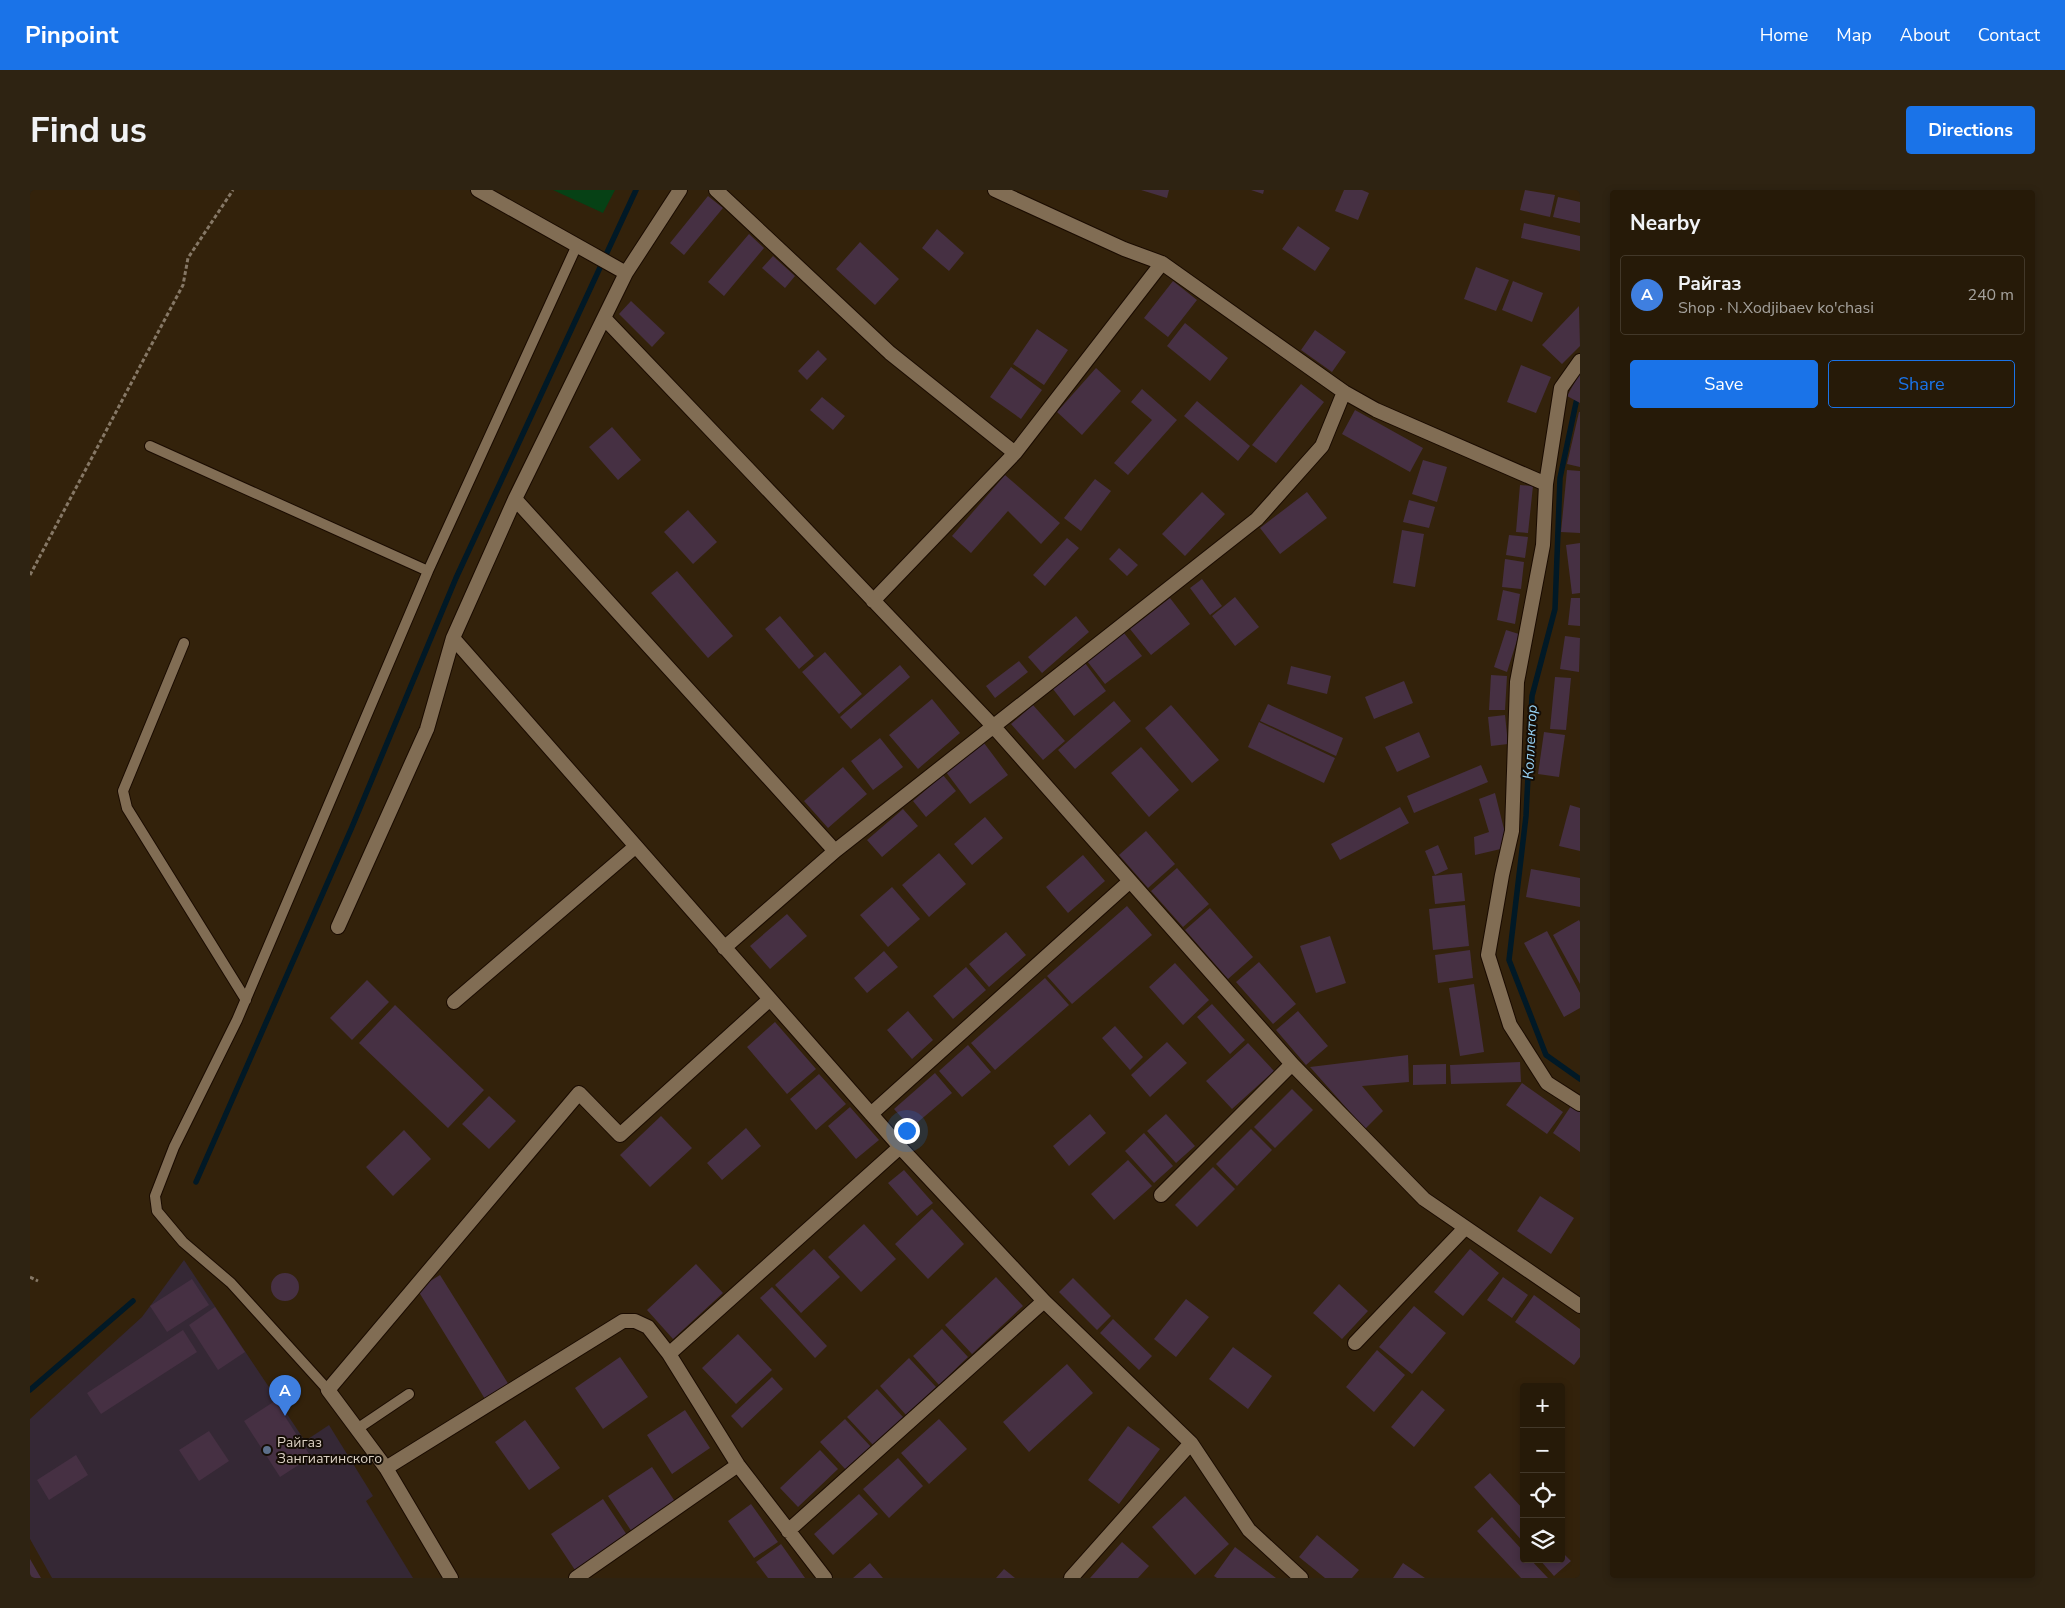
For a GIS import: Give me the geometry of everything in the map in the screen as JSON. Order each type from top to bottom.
[{"type":"street","points":[[478,190],[626,273]]},
{"type":"street","points":[[338,926],[427,730],[453,638],[515,499],[626,273],[680,190]]},
{"type":"street","points":[[716,190],[890,352],[1015,453]]},
{"type":"street","points":[[995,190],[1021,196],[1124,249],[1162,262],[1344,392],[1376,410],[1546,484]]},
{"type":"street","points":[[873,601],[1015,453],[1162,262]]},
{"type":"street","points":[[605,319],[994,728],[1292,1064],[1424,1199],[1580,1306]]},
{"type":"street","points":[[1580,361],[1561,388],[1546,484],[1543,545],[1517,682],[1512,831],[1488,955],[1510,1025],[1547,1082],[1580,1104]]},
{"type":"street","points":[[724,948],[836,852],[1257,519],[1322,446],[1344,392]]},
{"type":"street","points":[[515,499],[836,852]]},
{"type":"street","points":[[453,638],[900,1147],[1044,1301],[1191,1443],[1249,1530],[1301,1578]]},
{"type":"street","points":[[454,1002],[635,847]]},
{"type":"street","points":[[871,1114],[1129,882]]},
{"type":"street","points":[[451,1578],[386,1468],[328,1390],[579,1093],[620,1135],[769,1000]]},
{"type":"street","points":[[1161,1195],[1292,1064]]},
{"type":"street","points":[[669,1354],[900,1147]]},
{"type":"street","points":[[1355,1343],[1465,1228]]},
{"type":"street","points":[[788,1531],[1044,1301]]},
{"type":"street","points":[[386,1468],[623,1321],[635,1321],[648,1327],[669,1354],[738,1465],[826,1578]]},
{"type":"street","points":[[1071,1578],[1191,1443]]},
{"type":"street","points":[[576,1578],[738,1465]]},
{"type":"lane","points":[[328,1390],[231,1283],[184,1242],[157,1211],[156,1196],[174,1147],[246,1000],[428,572],[577,245]]},
{"type":"lane","points":[[150,446],[428,572]]},
{"type":"lane","points":[[184,643],[124,791],[124,798],[127,808],[246,1000]]},
{"type":"lane","points":[[357,1429],[409,1394]]},
{"type":"path","points":[[30,575],[183,285],[188,258],[233,190]]},
{"type":"path","points":[[30,1277],[38,1281]]},
{"type":"shaded area","points":[[184,1260],[305,1441],[329,1425],[373,1496],[366,1501],[413,1578],[52,1578],[30,1539],[30,1419],[142,1317]]},
{"type":"green space","points":[[553,190],[615,190],[603,213]]},
{"type":"building","points":[[1141,190],[1169,190],[1167,198]]},
{"type":"building","points":[[1251,190],[1264,190],[1263,194]]},
{"type":"building","points":[[1344,190],[1362,190],[1369,193],[1358,220],[1335,211]]},
{"type":"building","points":[[1525,190],[1555,195],[1550,217],[1520,210]]},
{"type":"building","points":[[708,196],[723,208],[684,255],[670,243]]},
{"type":"building","points":[[1558,197],[1580,202],[1580,223],[1553,217]]},
{"type":"building","points":[[1524,223],[1580,236],[1580,251],[1521,238]]},
{"type":"building","points":[[1298,226],[1330,248],[1315,271],[1282,249]]},
{"type":"building","points":[[937,229],[964,253],[949,271],[922,248]]},
{"type":"building","points":[[749,234],[764,248],[724,296],[708,282]]},
{"type":"building","points":[[860,242],[899,279],[875,305],[836,269]]},
{"type":"building","points":[[773,256],[795,276],[785,288],[762,268]]},
{"type":"building","points":[[1476,267],[1509,280],[1496,311],[1464,299]]},
{"type":"building","points":[[1173,281],[1197,300],[1168,337],[1144,318]]},
{"type":"building","points":[[1513,281],[1543,293],[1532,322],[1502,310]]},
{"type":"building","points":[[631,301],[665,333],[652,347],[619,314]]},
{"type":"building","points":[[1579,306],[1580,346],[1562,364],[1542,345]]},
{"type":"building","points":[[1185,323],[1228,358],[1210,381],[1167,346]]},
{"type":"building","points":[[1037,329],[1068,350],[1044,385],[1013,364]]},
{"type":"building","points":[[1315,330],[1346,352],[1332,372],[1301,350]]},
{"type":"building","points":[[818,350],[827,359],[807,380],[798,371]]},
{"type":"building","points":[[1521,365],[1551,377],[1536,413],[1507,402]]},
{"type":"building","points":[[1011,367],[1042,390],[1021,419],[990,397]]},
{"type":"building","points":[[1096,368],[1121,391],[1082,435],[1057,412]]},
{"type":"building","points":[[1580,373],[1580,403],[1567,396]]},
{"type":"building","points":[[1301,384],[1324,402],[1276,463],[1252,445]]},
{"type":"building","points":[[1142,389],[1177,420],[1128,475],[1114,463],[1152,420],[1131,402]]},
{"type":"building","points":[[822,397],[845,416],[833,430],[810,410]]},
{"type":"building","points":[[1197,401],[1250,446],[1238,461],[1184,416]]},
{"type":"building","points":[[1355,410],[1423,448],[1410,472],[1342,434]]},
{"type":"building","points":[[1580,412],[1580,467],[1567,464]]},
{"type":"building","points":[[612,427],[641,460],[618,480],[589,447]]},
{"type":"building","points":[[1423,460],[1447,467],[1437,502],[1412,494]]},
{"type":"building","points":[[1567,470],[1580,471],[1580,533],[1561,532]]},
{"type":"building","points":[[1005,475],[1060,523],[1041,544],[1008,511],[971,553],[952,536]]},
{"type":"building","points":[[1095,479],[1111,491],[1081,531],[1064,518]]},
{"type":"building","points":[[1520,485],[1533,486],[1528,533],[1516,532]]},
{"type":"building","points":[[1202,492],[1225,514],[1185,556],[1162,534]]},
{"type":"building","points":[[1307,492],[1327,518],[1280,554],[1260,528]]},
{"type":"building","points":[[1409,500],[1435,507],[1429,528],[1403,522]]},
{"type":"building","points":[[688,510],[717,542],[693,564],[664,532]]},
{"type":"building","points":[[1402,530],[1424,534],[1415,587],[1393,583]]},
{"type":"building","points":[[1509,535],[1528,537],[1525,558],[1506,555]]},
{"type":"building","points":[[1067,538],[1079,548],[1045,586],[1033,575]]},
{"type":"building","points":[[1580,543],[1580,593],[1572,594],[1566,545]]},
{"type":"building","points":[[1119,548],[1138,565],[1127,576],[1109,559]]},
{"type":"building","points":[[1505,559],[1524,562],[1521,589],[1502,587]]},
{"type":"building","points":[[677,571],[733,636],[708,658],[651,593]]},
{"type":"building","points":[[1202,579],[1222,606],[1210,615],[1190,588]]},
{"type":"building","points":[[1503,590],[1520,594],[1515,624],[1497,620]]},
{"type":"building","points":[[1235,597],[1259,627],[1235,646],[1212,616]]},
{"type":"building","points":[[1170,598],[1190,624],[1151,655],[1130,629]]},
{"type":"building","points":[[1571,598],[1580,598],[1580,626],[1568,625]]},
{"type":"building","points":[[780,616],[814,656],[799,669],[765,629]]},
{"type":"building","points":[[1076,616],[1089,632],[1042,673],[1028,657]]},
{"type":"building","points":[[1506,630],[1519,634],[1507,672],[1494,667]]},
{"type":"building","points":[[1124,633],[1142,656],[1105,684],[1087,661]]},
{"type":"building","points":[[1565,636],[1580,638],[1579,672],[1560,669]]},
{"type":"building","points":[[825,652],[862,694],[839,714],[802,672]]},
{"type":"building","points":[[1019,661],[1028,672],[995,698],[986,686]]},
{"type":"building","points":[[1085,663],[1106,691],[1074,716],[1053,689]]},
{"type":"building","points":[[900,665],[910,677],[851,729],[840,717]]},
{"type":"building","points":[[1291,666],[1331,676],[1327,694],[1287,684]]},
{"type":"building","points":[[1491,675],[1507,676],[1505,710],[1489,710]]},
{"type":"building","points":[[1555,677],[1571,678],[1566,730],[1550,729]]},
{"type":"building","points":[[1404,681],[1413,703],[1374,719],[1365,697]]},
{"type":"building","points":[[932,699],[960,733],[918,769],[889,735]]},
{"type":"building","points":[[1114,701],[1131,721],[1075,769],[1058,750]]},
{"type":"building","points":[[1268,704],[1343,738],[1336,756],[1260,721]]},
{"type":"building","points":[[1033,705],[1065,741],[1043,760],[1011,724]]},
{"type":"building","points":[[1171,705],[1219,760],[1192,783],[1145,728]]},
{"type":"building","points":[[1505,715],[1508,744],[1491,746],[1488,717]]},
{"type":"building","points":[[1259,722],[1335,758],[1324,783],[1248,747]]},
{"type":"building","points":[[1419,732],[1430,757],[1397,772],[1385,747]]},
{"type":"building","points":[[1544,732],[1565,735],[1559,777],[1538,774]]},
{"type":"building","points":[[880,738],[903,767],[873,790],[851,761]]},
{"type":"building","points":[[984,743],[1008,775],[970,804],[946,772]]},
{"type":"building","points":[[1141,747],[1179,790],[1149,817],[1111,773]]},
{"type":"building","points":[[1481,765],[1488,782],[1414,813],[1407,796]]},
{"type":"building","points":[[843,767],[867,794],[828,828],[804,801]]},
{"type":"building","points":[[943,775],[956,791],[926,817],[913,801]]},
{"type":"building","points":[[1495,793],[1505,833],[1505,848],[1475,855],[1474,837],[1489,832],[1479,799]]},
{"type":"building","points":[[1570,805],[1580,808],[1580,851],[1559,846]]},
{"type":"building","points":[[1400,807],[1409,823],[1340,860],[1331,844]]},
{"type":"building","points":[[903,809],[918,826],[882,857],[867,840]]},
{"type":"building","points":[[985,817],[1003,838],[972,865],[954,844]]},
{"type":"building","points":[[1146,831],[1175,864],[1148,888],[1119,855]]},
{"type":"building","points":[[1438,845],[1448,869],[1435,875],[1425,851]]},
{"type":"building","points":[[939,853],[966,884],[929,917],[902,885]]},
{"type":"building","points":[[1083,855],[1105,881],[1068,913],[1046,887]]},
{"type":"building","points":[[1177,868],[1209,904],[1183,927],[1151,891]]},
{"type":"building","points":[[1531,869],[1580,878],[1580,907],[1526,897]]},
{"type":"building","points":[[1462,873],[1465,901],[1435,904],[1432,876]]},
{"type":"building","points":[[892,887],[920,919],[888,947],[860,915]]},
{"type":"building","points":[[1465,905],[1469,946],[1433,950],[1429,909]]},
{"type":"building","points":[[1127,906],[1152,935],[1072,1004],[1047,976]]},
{"type":"building","points":[[1210,908],[1253,957],[1228,979],[1185,930]]},
{"type":"building","points":[[787,914],[807,936],[770,969],[750,946]]},
{"type":"building","points":[[1579,920],[1580,922],[1580,984],[1553,935]]},
{"type":"building","points":[[1547,931],[1580,993],[1580,1008],[1564,1017],[1524,943]]},
{"type":"building","points":[[1006,932],[1026,955],[989,987],[969,964]]},
{"type":"building","points":[[1330,936],[1346,983],[1316,993],[1300,946]]},
{"type":"building","points":[[1470,950],[1473,978],[1438,983],[1435,955]]},
{"type":"building","points":[[884,951],[898,967],[867,993],[854,978]]},
{"type":"building","points":[[1259,962],[1296,1004],[1273,1024],[1236,982]]},
{"type":"building","points":[[1175,963],[1209,1000],[1183,1025],[1149,987]]},
{"type":"building","points":[[966,967],[986,990],[953,1019],[933,996]]},
{"type":"building","points":[[1045,978],[1069,1005],[995,1070],[971,1043]]},
{"type":"building","points":[[367,980],[389,1002],[352,1040],[330,1018]]},
{"type":"building","points":[[1474,984],[1484,1052],[1460,1056],[1449,988]]},
{"type":"building","points":[[1212,1004],[1245,1040],[1230,1054],[1197,1017]]},
{"type":"building","points":[[395,1005],[484,1090],[448,1128],[359,1043]]},
{"type":"building","points":[[908,1011],[933,1040],[912,1059],[887,1030]]},
{"type":"building","points":[[1298,1011],[1328,1046],[1306,1065],[1276,1030]]},
{"type":"building","points":[[775,1022],[816,1069],[787,1094],[747,1047]]},
{"type":"building","points":[[1115,1026],[1143,1057],[1130,1070],[1102,1038]]},
{"type":"building","points":[[1167,1042],[1187,1063],[1150,1097],[1131,1075]]},
{"type":"building","points":[[1248,1043],[1274,1071],[1232,1109],[1206,1081]]},
{"type":"building","points":[[968,1045],[991,1072],[962,1097],[939,1071]]},
{"type":"building","points":[[1408,1055],[1409,1082],[1362,1086],[1383,1111],[1365,1129],[1310,1067]]},
{"type":"building","points":[[1520,1062],[1521,1082],[1451,1084],[1450,1065]]},
{"type":"building","points":[[1446,1064],[1446,1084],[1413,1085],[1413,1065]]},
{"type":"building","points":[[935,1073],[952,1093],[911,1128],[894,1109]]},
{"type":"building","points":[[819,1074],[846,1104],[816,1130],[790,1099]]},
{"type":"building","points":[[1522,1083],[1563,1112],[1547,1134],[1506,1105]]},
{"type":"building","points":[[1292,1089],[1313,1110],[1275,1148],[1254,1127]]},
{"type":"building","points":[[489,1096],[516,1121],[489,1149],[462,1124]]},
{"type":"building","points":[[1571,1106],[1580,1112],[1580,1152],[1553,1133]]},
{"type":"building","points":[[850,1107],[879,1140],[856,1159],[828,1126]]},
{"type":"building","points":[[1090,1114],[1106,1133],[1069,1166],[1053,1146]]},
{"type":"building","points":[[1166,1114],[1195,1146],[1176,1163],[1147,1131]]},
{"type":"building","points":[[661,1116],[692,1148],[650,1187],[620,1155]]},
{"type":"building","points":[[746,1128],[761,1146],[722,1180],[707,1163]]},
{"type":"building","points":[[1251,1129],[1272,1150],[1237,1186],[1216,1164]]},
{"type":"building","points":[[404,1130],[431,1159],[393,1196],[366,1167]]},
{"type":"building","points":[[1144,1133],[1173,1166],[1154,1183],[1125,1151]]},
{"type":"building","points":[[1128,1160],[1152,1186],[1114,1220],[1091,1194]]},
{"type":"building","points":[[1213,1167],[1235,1189],[1197,1227],[1175,1205]]},
{"type":"building","points":[[904,1170],[933,1203],[917,1216],[888,1183]]},
{"type":"building","points":[[1540,1196],[1574,1218],[1551,1254],[1517,1231]]},
{"type":"building","points":[[932,1209],[964,1244],[928,1279],[895,1244]]},
{"type":"building","points":[[864,1224],[896,1259],[861,1292],[828,1257]]},
{"type":"building","points":[[814,1249],[840,1277],[801,1313],[775,1285]]},
{"type":"building","points":[[1470,1249],[1499,1273],[1463,1316],[1434,1292]]},
{"type":"building","points":[[696,1264],[723,1293],[673,1339],[647,1310]]},
{"type":"building","points":[[285,1273],[295,1277],[299,1287],[295,1297],[285,1301],[275,1297],[271,1287],[275,1277]]},
{"type":"building","points":[[440,1275],[509,1385],[485,1399],[417,1289]]},
{"type":"building","points":[[996,1277],[1023,1306],[972,1354],[945,1325]]},
{"type":"building","points":[[1503,1277],[1528,1295],[1512,1318],[1487,1300]]},
{"type":"building","points":[[1073,1278],[1111,1316],[1097,1330],[1059,1292]]},
{"type":"building","points":[[192,1279],[209,1305],[167,1332],[150,1306]]},
{"type":"building","points":[[1339,1284],[1368,1311],[1342,1339],[1313,1313]]},
{"type":"building","points":[[772,1287],[827,1346],[815,1358],[760,1298]]},
{"type":"building","points":[[1534,1295],[1580,1329],[1580,1357],[1574,1365],[1515,1322]]},
{"type":"building","points":[[1186,1299],[1209,1317],[1176,1357],[1154,1339]]},
{"type":"building","points":[[1414,1306],[1446,1333],[1412,1374],[1379,1347]]},
{"type":"building","points":[[215,1307],[245,1352],[218,1370],[189,1325]]},
{"type":"building","points":[[1113,1319],[1152,1356],[1139,1370],[1100,1333]]},
{"type":"building","points":[[942,1329],[968,1357],[939,1385],[913,1356]]},
{"type":"building","points":[[183,1330],[197,1352],[101,1414],[87,1393]]},
{"type":"building","points":[[738,1334],[772,1370],[736,1404],[702,1368]]},
{"type":"building","points":[[1233,1347],[1272,1376],[1248,1409],[1209,1379]]},
{"type":"building","points":[[1377,1350],[1405,1375],[1374,1412],[1346,1387]]},
{"type":"building","points":[[620,1357],[648,1397],[603,1429],[575,1388]]},
{"type":"building","points":[[909,1358],[936,1387],[906,1415],[880,1386]]},
{"type":"building","points":[[1067,1364],[1093,1393],[1029,1452],[1003,1422]]},
{"type":"building","points":[[772,1377],[783,1389],[742,1428],[731,1416]]},
{"type":"building","points":[[877,1389],[904,1418],[874,1446],[847,1417]]},
{"type":"building","points":[[1422,1390],[1445,1410],[1414,1447],[1391,1427]]},
{"type":"building","points":[[275,1401],[311,1457],[280,1477],[244,1421]]},
{"type":"building","points":[[685,1410],[710,1448],[672,1474],[647,1435]]},
{"type":"building","points":[[845,1419],[872,1448],[847,1471],[820,1442]]},
{"type":"building","points":[[939,1419],[967,1449],[929,1484],[901,1453]]},
{"type":"building","points":[[525,1420],[560,1468],[529,1490],[495,1442]]},
{"type":"building","points":[[1128,1426],[1160,1449],[1119,1504],[1088,1480]]},
{"type":"building","points":[[209,1431],[229,1461],[199,1481],[179,1450]]},
{"type":"building","points":[[820,1450],[838,1469],[798,1507],[780,1488]]},
{"type":"building","points":[[76,1455],[88,1475],[49,1500],[37,1480]]},
{"type":"building","points":[[898,1458],[923,1486],[889,1518],[863,1489]]},
{"type":"building","points":[[652,1467],[676,1503],[632,1532],[608,1496]]},
{"type":"building","points":[[1490,1473],[1520,1506],[1520,1539],[1474,1487]]},
{"type":"building","points":[[859,1494],[878,1514],[833,1555],[814,1534]]},
{"type":"building","points":[[1185,1496],[1229,1544],[1195,1575],[1152,1527]]},
{"type":"building","points":[[603,1499],[627,1535],[575,1570],[551,1534]]},
{"type":"building","points":[[751,1504],[778,1542],[754,1558],[728,1521]]},
{"type":"building","points":[[1492,1517],[1520,1548],[1520,1563],[1534,1563],[1548,1578],[1521,1578],[1477,1531]]},
{"type":"building","points":[[1317,1535],[1359,1570],[1352,1578],[1325,1578],[1299,1557]]},
{"type":"building","points":[[1122,1542],[1149,1566],[1138,1578],[1090,1578]]},
{"type":"building","points":[[781,1544],[805,1578],[768,1578],[756,1562]]},
{"type":"building","points":[[1235,1547],[1276,1578],[1217,1578],[1214,1576]]},
{"type":"building","points":[[1565,1555],[1571,1561],[1554,1576],[1543,1563],[1565,1563]]},
{"type":"building","points":[[30,1559],[41,1578],[30,1578]]},
{"type":"building","points":[[870,1563],[883,1578],[853,1578]]},
{"type":"building","points":[[1403,1563],[1425,1578],[1393,1578]]},
{"type":"building","points":[[1004,1569],[1015,1578],[996,1578]]},
{"type":"waterway","points":[[196,1182],[352,827],[456,578],[636,190]]},
{"type":"waterway","name":"Коллектор","points":[[1580,384],[1560,478],[1555,609],[1532,696],[1526,816],[1509,960],[1546,1055],[1580,1079]]},
{"type":"waterway","points":[[30,1390],[133,1301]]},
{"type":"place","name":"Райгаз","points":[[285,1416]]},
{"type":"place","name":"Райгаз Зангиатинского","points":[[267,1450]]}]
